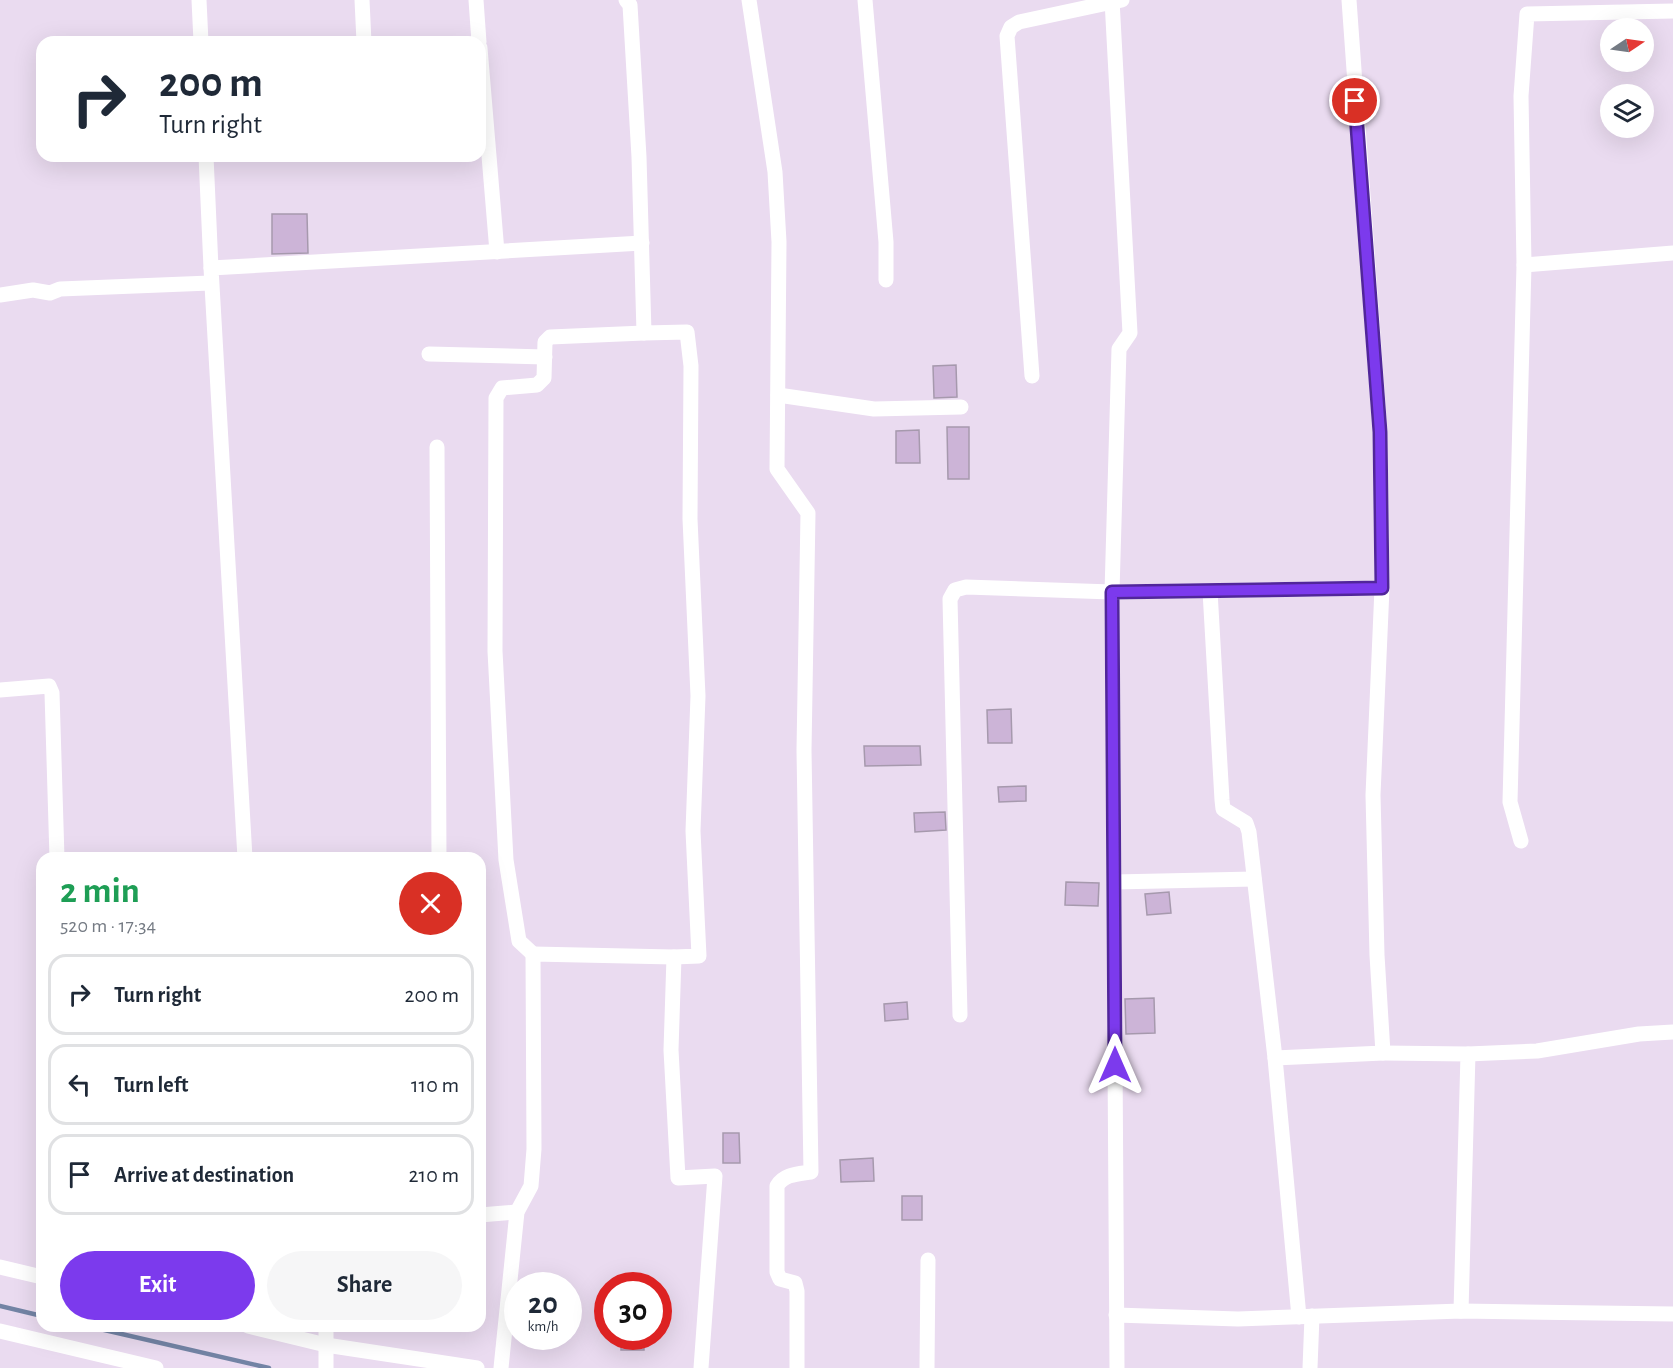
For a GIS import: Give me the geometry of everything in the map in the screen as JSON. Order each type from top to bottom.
[{"type":"street","points":[[199,0],[201,36]]},
{"type":"street","points":[[362,0],[364,36]]},
{"type":"street","points":[[476,0],[479,36]]},
{"type":"street","points":[[626,0],[630,5],[642,243],[644,333]]},
{"type":"street","points":[[749,0],[775,172],[778,242],[777,469],[808,513],[804,761],[811,1172],[788,1176],[781,1179],[777,1186],[777,1272],[780,1279],[795,1283],[797,1291],[797,1368]]},
{"type":"street","points":[[865,0],[886,242],[886,280]]},
{"type":"street","points":[[1032,376],[1007,36],[1011,27],[1019,22],[1116,0],[1130,333],[1119,349],[1112,592],[1117,1368]]},
{"type":"street","points":[[1349,0],[1380,432],[1382,588],[1373,795],[1377,955],[1383,1053]]},
{"type":"street","points":[[1521,841],[1510,802],[1524,265],[1521,96],[1527,14],[1673,11]]},
{"type":"street","points":[[486,120],[497,252]]},
{"type":"street","points":[[206,162],[245,852]]},
{"type":"street","points":[[0,296],[33,290],[50,293],[60,289],[211,276],[497,252],[642,243]]},
{"type":"street","points":[[1524,265],[1673,253]]},
{"type":"street","points":[[687,332],[691,366],[690,519],[698,696],[693,831],[699,956],[533,954],[519,941],[506,860],[495,651],[496,398],[502,388],[537,385],[541,382],[545,342],[550,338],[644,333],[687,332]]},
{"type":"street","points":[[429,354],[544,357]]},
{"type":"street","points":[[778,395],[874,409],[961,407]]},
{"type":"street","points":[[437,447],[439,852]]},
{"type":"street","points":[[960,1015],[950,599],[955,590],[966,587],[1112,592],[1382,588]]},
{"type":"street","points":[[1210,591],[1223,809],[1246,824],[1250,832],[1306,1316],[1310,1368]]},
{"type":"street","points":[[0,690],[39,685],[49,686],[52,693],[57,852]]},
{"type":"street","points":[[1114,882],[1254,879]]},
{"type":"street","points":[[501,1368],[517,1212],[531,1186],[534,1149],[533,954]]},
{"type":"street","points":[[674,957],[671,1050],[678,1178],[715,1176],[701,1368]]},
{"type":"street","points":[[1275,1058],[1383,1053],[1468,1054],[1537,1051],[1639,1034],[1673,1032]]},
{"type":"street","points":[[1461,1311],[1468,1054]]},
{"type":"street","points":[[486,1215],[517,1212]]},
{"type":"street","points":[[927,1368],[928,1260]]},
{"type":"street","points":[[0,1267],[36,1275]]},
{"type":"street","points":[[1116,1315],[1238,1319],[1461,1311],[1673,1314]]},
{"type":"street","points":[[0,1331],[156,1368]]},
{"type":"street","points":[[273,1332],[326,1345],[477,1368]]},
{"type":"street","points":[[326,1332],[326,1368]]},
{"type":"building","points":[[272,214],[307,214],[308,253],[272,254]]},
{"type":"building","points":[[956,365],[957,397],[934,398],[933,366]]},
{"type":"building","points":[[947,427],[969,427],[969,479],[948,479]]},
{"type":"building","points":[[919,430],[920,463],[896,463],[896,431]]},
{"type":"building","points":[[1011,709],[1012,743],[988,743],[987,710]]},
{"type":"building","points":[[864,746],[920,746],[921,765],[865,766]]},
{"type":"building","points":[[1026,786],[1026,801],[999,802],[998,787]]},
{"type":"building","points":[[945,812],[946,830],[915,832],[914,813]]},
{"type":"building","points":[[1066,882],[1099,883],[1098,906],[1065,905]]},
{"type":"building","points":[[1169,892],[1171,913],[1147,915],[1145,894]]},
{"type":"building","points":[[1154,998],[1155,1033],[1126,1034],[1125,999]]},
{"type":"building","points":[[907,1002],[908,1019],[885,1021],[884,1004]]},
{"type":"building","points":[[723,1133],[739,1133],[740,1163],[723,1163]]},
{"type":"building","points":[[873,1158],[874,1181],[841,1182],[840,1160]]},
{"type":"building","points":[[902,1196],[922,1196],[922,1220],[902,1220]]},
{"type":"waterway","points":[[0,1306],[36,1315]]},
{"type":"waterway","points":[[113,1332],[269,1368]]},
{"type":"route","points":[[1115,1065],[1112,592],[1382,588],[1380,432],[1355,101]]}]
